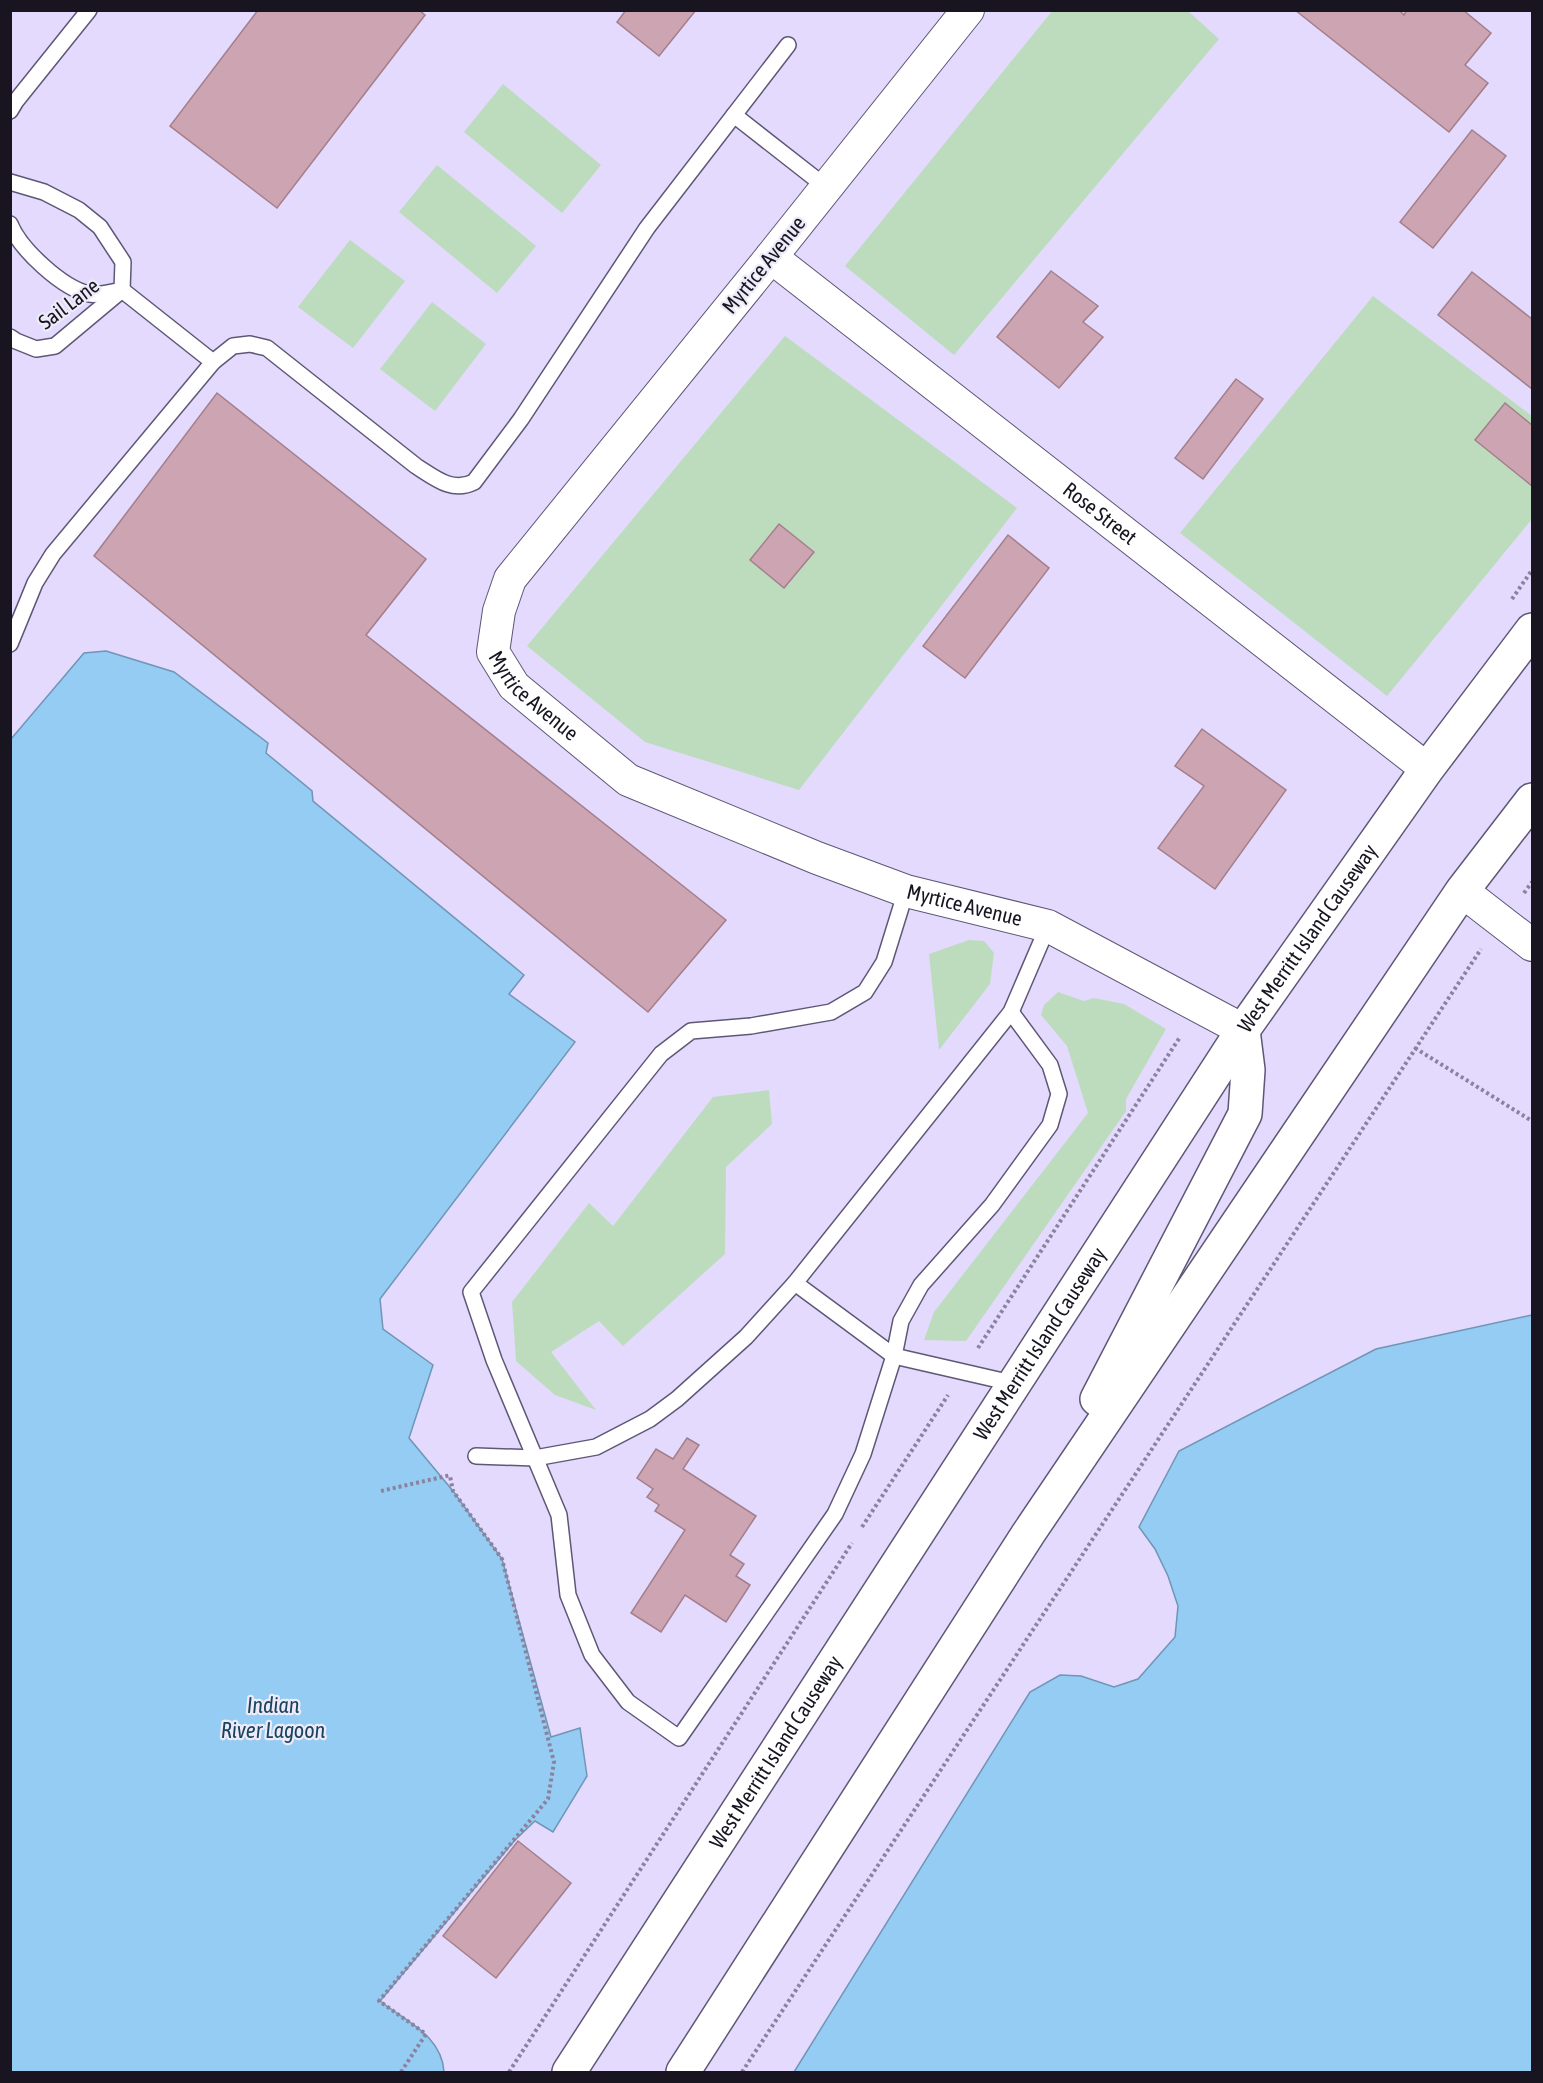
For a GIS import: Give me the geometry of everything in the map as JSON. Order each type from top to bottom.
[{"type":"main road","name":"West Merritt Island Causeway","points":[[569,2073],[1243,1030],[1427,770],[1533,630]]},
{"type":"main road","points":[[682,2073],[1028,1534],[1462,891],[1533,800]]},
{"type":"main road","points":[[1028,1534],[1245,1114],[1248,1070],[1243,1030]]},
{"type":"street","name":"Myrtice Avenue","points":[[968,10],[510,579],[499,611],[493,652],[514,686],[628,780],[817,858],[906,891],[1048,926],[1243,1030]]},
{"type":"street","name":"Rose Street","points":[[771,257],[1427,770]]},
{"type":"street","points":[[1462,891],[1533,945]]},
{"type":"lane","points":[[10,111],[89,10]]},
{"type":"lane","points":[[10,645],[35,583],[53,554],[213,362],[233,346],[250,344],[267,348],[417,466],[440,481],[453,486],[466,486],[474,482],[493,458],[647,228],[788,45]]},
{"type":"lane","points":[[735,115],[826,187]]},
{"type":"lane","points":[[10,182],[44,192],[79,210],[100,227],[123,262],[122,290],[213,362]]},
{"type":"lane","name":"Sail Lane","points":[[10,224],[35,258],[62,282],[90,295],[122,290]]},
{"type":"lane","name":"Sail Lane","points":[[10,337],[36,349],[55,346],[122,290]]},
{"type":"lane","points":[[906,891],[884,962],[865,992],[831,1012],[751,1026],[691,1031],[661,1054],[471,1292],[494,1360],[560,1515],[568,1595],[592,1655],[628,1702],[679,1738],[835,1514],[863,1454],[894,1356],[901,1321],[921,1285],[992,1205],[1050,1125],[1059,1094],[1050,1065],[1011,1012]]},
{"type":"lane","points":[[476,1456],[535,1458],[596,1447],[650,1419],[677,1399],[746,1337],[795,1283],[1011,1012],[1048,926]]},
{"type":"lane","points":[[795,1283],[894,1356],[1016,1384]]},
{"type":"path","points":[[1505,608],[1533,570]]},
{"type":"path","points":[[742,2073],[1469,965],[1533,882]]},
{"type":"path","points":[[509,2073],[1178,1040],[1204,1008]]},
{"type":"path","points":[[1415,1048],[1533,1121]]},
{"type":"path","points":[[381,1491],[450,1476],[453,1491],[502,1559],[554,1762],[548,1799],[379,2001],[426,2034],[401,2073]]},
{"type":"green space","points":[[1053,10],[1188,11],[1219,39],[954,355],[845,266]]},
{"type":"green space","points":[[503,84],[601,165],[562,213],[464,132]]},
{"type":"green space","points":[[437,165],[536,246],[497,293],[399,212]]},
{"type":"green space","points":[[350,240],[405,281],[353,348],[298,307]]},
{"type":"green space","points":[[1373,296],[1532,416],[1532,519],[1387,696],[1180,533]]},
{"type":"green space","points":[[432,302],[486,344],[435,411],[380,369]]},
{"type":"green space","points":[[785,336],[1017,508],[799,790],[645,742],[527,646]]},
{"type":"green space","points":[[969,940],[984,941],[994,953],[990,984],[939,1050],[929,954]]},
{"type":"green space","points":[[1058,992],[1084,1001],[1094,998],[1124,1004],[1166,1029],[1126,1099],[1126,1111],[966,1341],[924,1340],[934,1312],[1088,1113],[1067,1046],[1041,1015],[1044,1005]]},
{"type":"green space","points":[[769,1090],[772,1124],[726,1167],[725,1254],[623,1346],[599,1321],[551,1352],[596,1410],[555,1395],[516,1361],[512,1302],[589,1203],[613,1226],[713,1097]]},
{"type":"water","name":"Indian River Lagoon","points":[[106,651],[174,672],[268,743],[266,753],[312,791],[313,801],[524,975],[509,994],[575,1042],[380,1299],[383,1329],[433,1365],[409,1438],[453,1491],[502,1559],[551,1737],[580,1728],[587,1776],[553,1832],[535,1821],[515,1840],[380,2001],[421,2030],[437,2048],[444,2072],[11,2072],[11,739],[84,653]]},
{"type":"water","points":[[1532,1315],[1532,2072],[794,2072],[1030,1692],[1060,1675],[1081,1676],[1114,1687],[1138,1679],[1175,1637],[1178,1606],[1168,1576],[1155,1549],[1139,1527],[1179,1451],[1376,1349]]},
{"type":"building","points":[[258,10],[419,10],[425,15],[277,208],[170,126]]},
{"type":"building","points":[[626,10],[696,10],[659,56],[617,22]]},
{"type":"building","points":[[1295,10],[1399,10],[1404,15],[1407,10],[1463,10],[1491,33],[1465,65],[1488,83],[1449,132]]},
{"type":"building","points":[[1472,130],[1506,156],[1433,248],[1400,222]]},
{"type":"building","points":[[1051,271],[1098,306],[1083,322],[1103,337],[1059,388],[997,337]]},
{"type":"building","points":[[1472,272],[1532,319],[1532,389],[1438,315]]},
{"type":"building","points":[[1236,379],[1263,399],[1203,479],[1175,458]]},
{"type":"building","points":[[217,393],[426,559],[366,635],[726,920],[648,1012],[94,556]]},
{"type":"building","points":[[1505,403],[1532,425],[1532,486],[1475,440]]},
{"type":"building","points":[[779,524],[814,552],[784,588],[750,560]]},
{"type":"building","points":[[1008,535],[1049,568],[965,678],[923,646]]},
{"type":"building","points":[[1202,729],[1286,790],[1215,889],[1158,848],[1204,786],[1175,766]]},
{"type":"building","points":[[687,1438],[699,1445],[683,1469],[756,1516],[730,1555],[744,1564],[736,1576],[750,1585],[726,1622],[685,1595],[661,1632],[631,1613],[685,1530],[655,1511],[659,1505],[647,1497],[653,1489],[637,1478],[656,1449],[673,1459]]},
{"type":"building","points":[[518,1841],[571,1883],[496,1978],[443,1936]]}]
